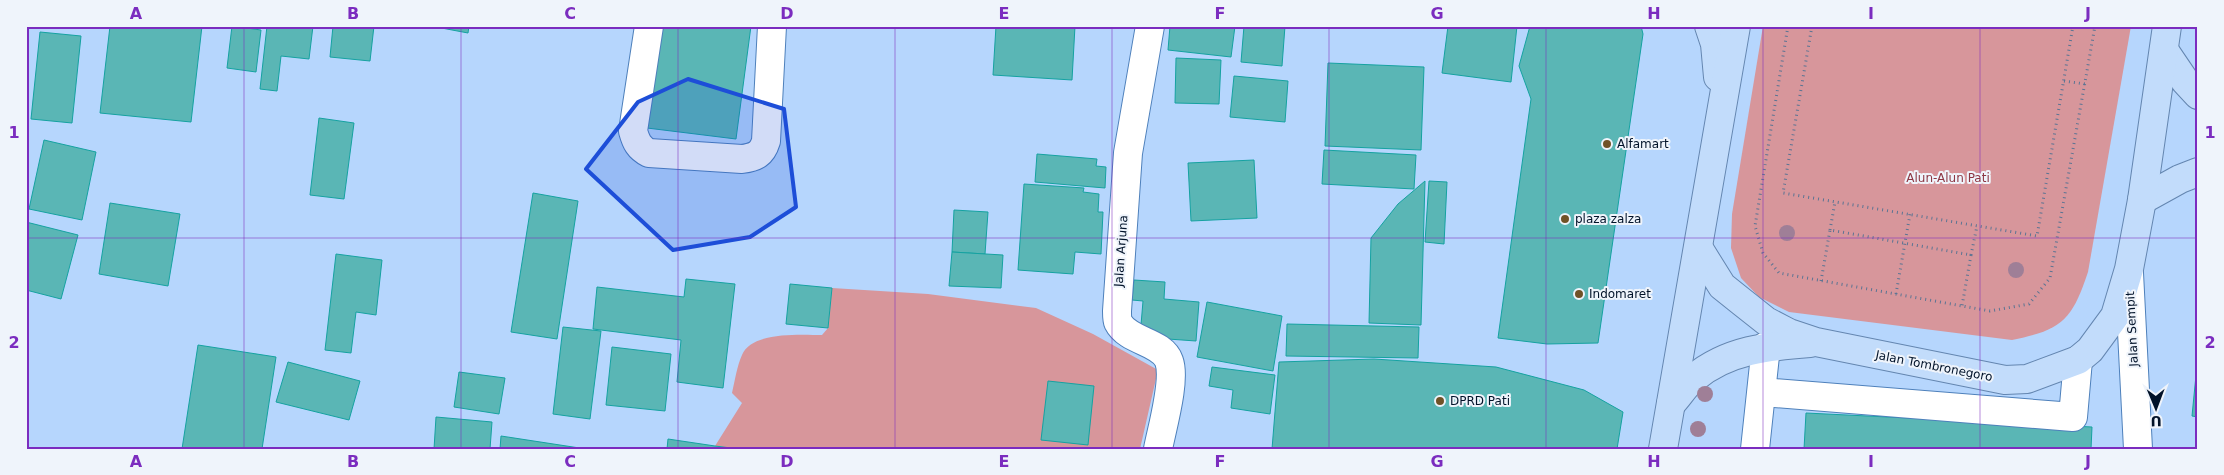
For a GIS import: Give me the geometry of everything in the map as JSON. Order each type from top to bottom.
[{"type":"main road","points":[[1709,26],[1716,44],[1721,106]]},
{"type":"main road","points":[[1663,449],[1736,26]]},
{"type":"main road","points":[[2166,38],[2185,81],[2198,95]]},
{"type":"main road","name":"Jalan Tombronegoro","points":[[1698,249],[1722,286],[1766,321],[1789,333],[1816,342],[2005,380],[2027,379],[2078,360],[2090,350],[2115,316],[2129,269],[2142,200],[2166,38]]},
{"type":"main road","points":[[2142,200],[2180,179],[2198,172]]},
{"type":"main road","points":[[1672,404],[1693,378],[1713,365],[1740,352],[1766,346],[1816,342]]},
{"type":"street","points":[[649,26],[633,131],[636,142],[642,149],[650,153],[742,159],[754,158],[763,150],[766,141],[772,26]]},
{"type":"street","name":"Jalan Arjuna","points":[[1150,26],[1128,153],[1117,311],[1118,322],[1127,331],[1166,354],[1169,362],[1172,375],[1158,449]]},
{"type":"street","name":"Jalan Sempit","points":[[2129,269],[2138,449]]},
{"type":"street","points":[[1755,449],[1766,346]]},
{"type":"street","points":[[1762,392],[2073,417],[2078,360]]},
{"type":"path","points":[[1788,26],[1755,226],[1763,254],[1779,273],[1990,311],[2030,304],[2050,278],[2095,26]]},
{"type":"path","points":[[1812,26],[1783,193],[2038,236],[2072,26]]},
{"type":"path","points":[[2064,81],[2085,84]]},
{"type":"path","points":[[1821,281],[1835,202]]},
{"type":"path","points":[[1896,294],[1910,214]]},
{"type":"path","points":[[1962,306],[1977,226]]},
{"type":"path","points":[[1830,230],[1971,256]]},
{"type":"highlighted area","points":[[688,79],[784,109],[796,207],[750,237],[673,250],[586,169],[638,102]]},
{"type":"green space","name":"Alun-Alun Pati","points":[[1763,26],[2131,26],[2088,272],[2076,301],[2063,320],[2043,332],[2012,340],[1789,312],[1759,297],[1741,278],[1731,248],[1732,214]]},
{"type":"green space","points":[[832,288],[928,294],[1036,308],[1093,334],[1158,370],[1140,449],[739,449],[715,446],[742,403],[732,393],[740,359],[747,347],[766,338],[778,336],[822,335],[828,328]]},
{"type":"building","points":[[110,26],[202,26],[191,122],[100,113]]},
{"type":"building","points":[[232,26],[261,30],[256,72],[227,68]]},
{"type":"building","points":[[267,26],[313,26],[309,59],[281,56],[277,91],[260,89]]},
{"type":"building","points":[[333,26],[374,26],[370,61],[330,57]]},
{"type":"building","points":[[431,26],[469,26],[468,33]]},
{"type":"building","points":[[660,26],[751,26],[736,139],[647,128]]},
{"type":"building","points":[[996,26],[1075,26],[1072,80],[993,75]]},
{"type":"building","points":[[1170,26],[1235,26],[1231,57],[1168,50]]},
{"type":"building","points":[[1244,26],[1285,26],[1282,66],[1241,62]]},
{"type":"building","points":[[1448,26],[1517,26],[1511,82],[1442,73]]},
{"type":"building","name":"plaza zalza","points":[[1530,26],[1641,26],[1643,34],[1598,343],[1547,344],[1498,338],[1531,99],[1519,66]]},
{"type":"building","points":[[40,32],[81,36],[72,123],[31,119]]},
{"type":"building","points":[[1176,58],[1221,60],[1219,104],[1175,103]]},
{"type":"building","points":[[1328,63],[1424,67],[1421,150],[1325,146]]},
{"type":"building","points":[[1234,76],[1288,81],[1285,122],[1230,117]]},
{"type":"building","points":[[319,118],[354,123],[344,199],[310,195]]},
{"type":"building","points":[[44,140],[96,152],[82,220],[29,209]]},
{"type":"building","points":[[1324,150],[1416,155],[1414,189],[1322,184]]},
{"type":"building","points":[[1037,154],[1097,159],[1096,166],[1106,167],[1105,188],[1035,182]]},
{"type":"building","points":[[1254,160],[1257,218],[1191,221],[1188,163]]},
{"type":"building","points":[[1425,181],[1421,325],[1369,323],[1371,238],[1398,204]]},
{"type":"building","points":[[1429,181],[1447,182],[1444,244],[1425,242]]},
{"type":"building","points":[[1024,184],[1084,188],[1083,192],[1099,194],[1098,212],[1103,212],[1101,254],[1075,252],[1073,274],[1018,270]]},
{"type":"building","points":[[533,193],[578,201],[557,339],[511,332]]},
{"type":"building","points":[[110,203],[180,214],[168,286],[99,274]]},
{"type":"building","points":[[954,210],[988,212],[985,254],[952,252]]},
{"type":"building","points":[[26,222],[78,235],[61,299],[26,290]]},
{"type":"building","points":[[952,252],[1003,255],[1001,288],[949,286]]},
{"type":"building","points":[[336,254],[382,260],[376,315],[356,312],[351,353],[325,350]]},
{"type":"building","points":[[686,279],[735,284],[723,388],[677,382],[681,340],[593,329],[597,287],[684,297]]},
{"type":"building","points":[[1134,280],[1165,282],[1164,299],[1199,302],[1196,341],[1140,337],[1143,301],[1132,300]]},
{"type":"building","points":[[790,284],[832,288],[828,328],[786,324]]},
{"type":"building","points":[[1207,302],[1282,316],[1273,371],[1197,357]]},
{"type":"building","points":[[1287,324],[1419,327],[1418,358],[1286,356]]},
{"type":"building","points":[[563,327],[601,331],[590,419],[553,414]]},
{"type":"building","points":[[198,345],[276,357],[262,449],[182,449]]},
{"type":"building","points":[[612,347],[671,354],[665,411],[606,405]]},
{"type":"building","name":"DPRD Pati","points":[[1374,359],[1496,367],[1584,390],[1623,412],[1617,449],[1272,449],[1279,362]]},
{"type":"building","points":[[288,362],[360,381],[349,420],[276,402]]},
{"type":"building","points":[[2198,365],[2198,417],[2192,416]]},
{"type":"building","points":[[1212,367],[1275,375],[1270,414],[1231,408],[1233,390],[1209,386]]},
{"type":"building","points":[[459,372],[505,378],[499,414],[454,407]]},
{"type":"building","points":[[1048,381],[1094,386],[1088,445],[1041,440]]},
{"type":"building","points":[[1806,413],[2092,427],[2091,449],[1804,449]]},
{"type":"building","points":[[436,417],[492,422],[490,449],[434,449]]},
{"type":"building","points":[[501,436],[586,449],[500,449]]},
{"type":"building","points":[[668,439],[715,446],[739,449],[667,449]]},
{"type":"place","name":"Alfamart","points":[[1607,144]]},
{"type":"place","name":"plaza zalza","points":[[1565,219]]},
{"type":"place","name":"Indomaret","points":[[1579,294]]},
{"type":"place","name":"DPRD Pati","points":[[1440,401]]}]
